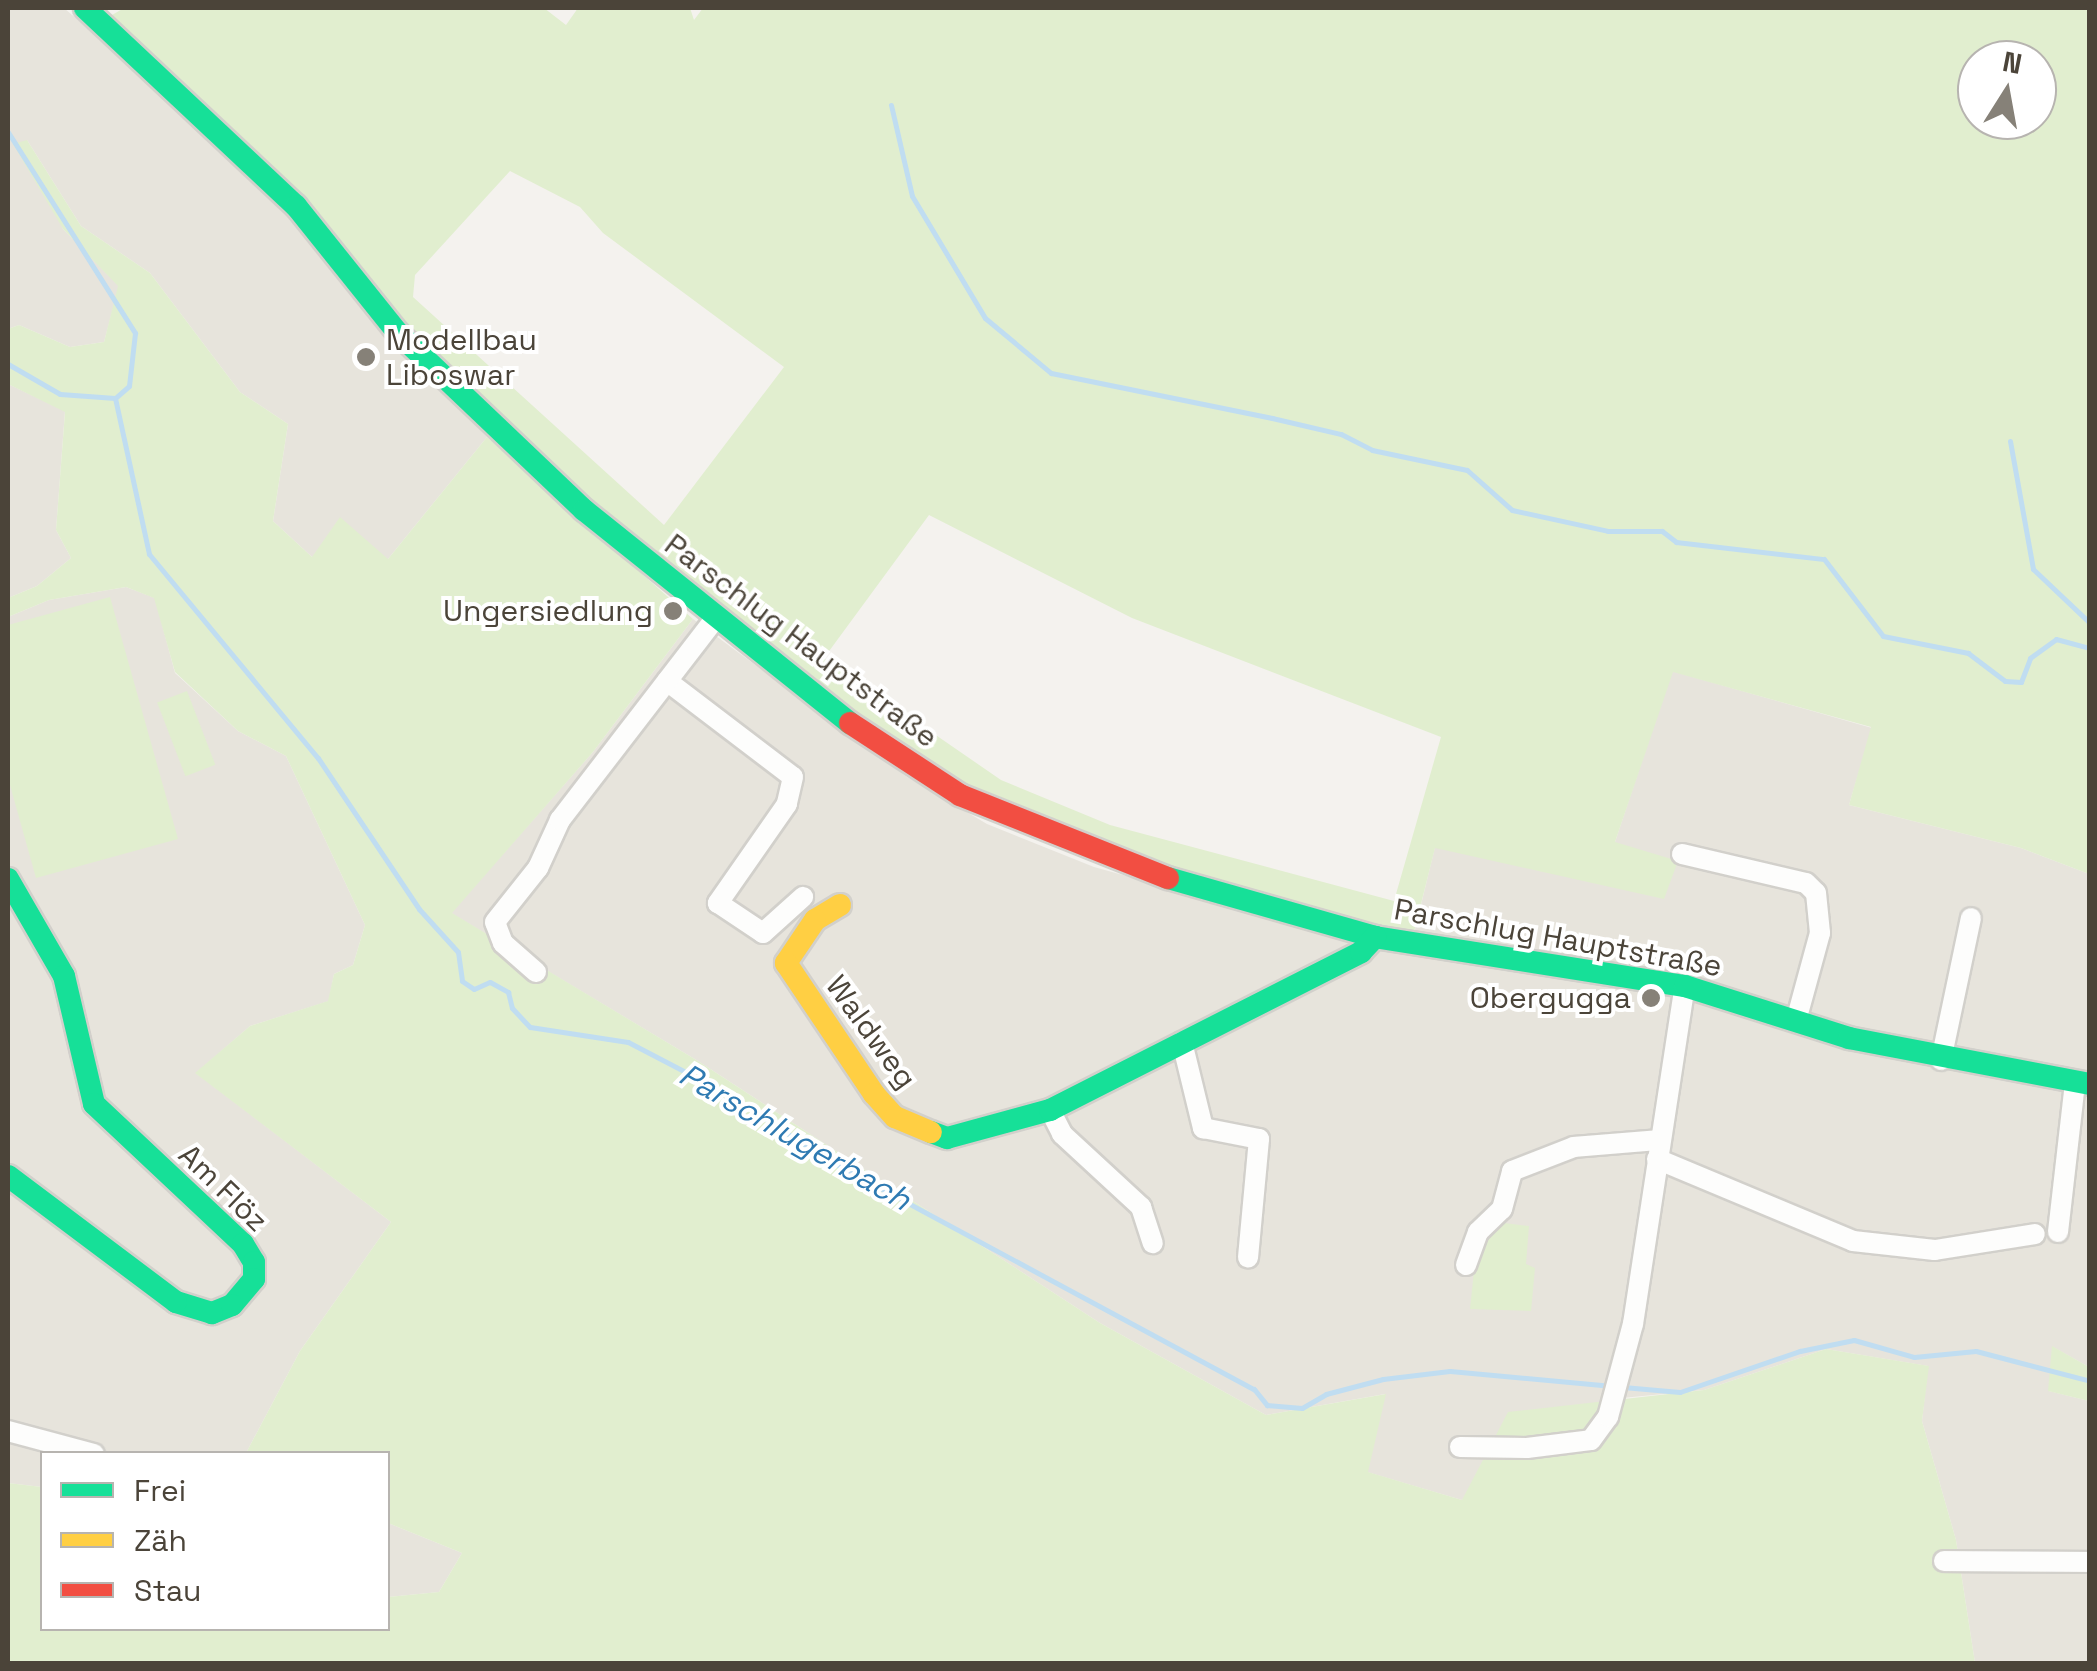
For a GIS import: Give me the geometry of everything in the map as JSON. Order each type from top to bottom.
[{"type":"main road","name":"Parschlug Hauptstraße","points":[[86,8],[296,206],[448,385],[715,618],[853,725],[960,795],[1148,872],[1375,938],[1685,986],[1940,1060],[2082,1083]]},
{"type":"main road","name":"Am Flöz","points":[[8,879],[64,976],[94,1104],[243,1244],[254,1262],[254,1279],[232,1305],[212,1314],[176,1302],[8,1176]]},
{"type":"main road","name":"Waldweg","points":[[840,905],[816,920],[786,964],[845,1056],[895,1117],[947,1138],[1050,1110],[1361,952],[1375,938]]},
{"type":"street","points":[[536,972],[503,943],[496,922],[538,868],[560,820],[715,618]]},
{"type":"street","points":[[667,681],[794,777],[787,804],[718,903],[763,933],[802,897]]},
{"type":"street","points":[[1682,854],[1806,883],[1816,893],[1820,934],[1796,1020]]},
{"type":"street","points":[[1940,1060],[1971,918]]},
{"type":"street","points":[[1460,1446],[1528,1448],[1591,1440],[1608,1417],[1619,1386],[1685,986]]},
{"type":"street","points":[[1182,1042],[1202,1128],[1259,1140],[1248,1258]]},
{"type":"street","points":[[2058,1232],[2082,1083]]},
{"type":"street","points":[[1050,1110],[1062,1134],[1142,1208],[1153,1243]]},
{"type":"street","points":[[1466,1265],[1478,1232],[1502,1208],[1512,1172],[1574,1147],[1658,1150],[1853,1241],[1935,1250],[2035,1234]]},
{"type":"street","points":[[8,1431],[83,1451]]},
{"type":"street","points":[[1944,1562],[2090,1562]]},
{"type":"shaded area","points":[[8,8],[64,8],[137,72],[307,233],[382,326],[487,437],[388,559],[312,557],[273,521],[288,424],[240,392],[150,273],[81,226],[27,140],[63,229],[119,286],[104,342],[70,347],[19,325],[8,329]]},
{"type":"shaded area","points":[[8,384],[65,411],[56,530],[71,558],[37,586],[8,598]]},
{"type":"shaded area","points":[[126,587],[155,598],[175,673],[238,731],[286,756],[365,925],[353,965],[334,974],[329,1001],[250,1026],[196,1073],[391,1222],[300,1351],[247,1451],[40,1451],[40,1487],[8,1483],[8,617],[49,600]]},
{"type":"shaded area","points":[[693,619],[907,777],[987,824],[1094,867],[1409,954],[1435,847],[1615,842],[1672,671],[1872,728],[1849,805],[2021,848],[2089,874],[2089,1367],[2053,1347],[2049,1391],[2089,1401],[2089,1663],[1975,1663],[1956,1540],[1922,1421],[1928,1366],[1826,1349],[1704,1390],[1622,1398],[1462,1500],[1367,1472],[1385,1394],[1266,1415],[1100,1323],[698,1061],[451,913],[593,752]]},
{"type":"shaded area","points":[[390,1524],[462,1553],[439,1592],[390,1597]]},
{"type":"green space","points":[[124,8],[544,8],[566,25],[578,8],[690,8],[694,20],[703,8],[2089,8],[2089,874],[2021,848],[1849,805],[1871,727],[1673,672],[1615,842],[1678,861],[1664,899],[1435,848],[1413,936],[1317,914],[1035,823],[908,754],[515,438],[107,18]],"holes":[[[510,171],[580,207],[603,233],[784,367],[664,525],[413,297],[415,275]],[[929,515],[1132,618],[1441,737],[1394,901],[1110,825],[1001,780],[824,658]]]},
{"type":"green space","points":[[27,140],[81,226],[150,273],[240,392],[288,424],[273,521],[312,557],[340,517],[388,559],[487,437],[693,619],[593,752],[452,913],[698,1061],[1100,1323],[1266,1415],[1386,1394],[1368,1472],[1462,1500],[1508,1412],[1704,1390],[1826,1349],[1929,1366],[1922,1421],[1956,1540],[1975,1663],[8,1663],[8,1483],[40,1487],[40,1631],[390,1631],[390,1597],[439,1592],[462,1553],[390,1524],[390,1451],[247,1451],[300,1351],[391,1222],[195,1073],[250,1026],[328,1001],[334,974],[353,965],[365,925],[286,756],[238,731],[175,672],[154,598],[126,587],[49,600],[8,617],[8,598],[37,586],[71,558],[56,530],[65,412],[8,384],[8,329],[19,325],[70,347],[104,342],[118,286],[63,229],[13,144]]},
{"type":"green space","points":[[110,597],[178,839],[36,878],[8,778],[8,625]]},
{"type":"green space","points":[[187,691],[215,765],[185,776],[157,702]]},
{"type":"green space","points":[[1504,1223],[1529,1226],[1526,1264],[1535,1268],[1531,1311],[1470,1309],[1476,1251]]},
{"type":"green space","points":[[2052,1346],[2089,1367],[2089,1401],[2048,1391]]},
{"type":"waterway","points":[[891,105],[912,196],[985,318],[1051,373],[1341,434],[1372,450],[1467,470],[1512,510],[1608,531],[1662,531],[1676,542],[1824,559],[1883,636],[1968,653],[2005,681],[2021,682],[2030,658],[2056,639],[2090,648]]},
{"type":"waterway","name":"Parschlugerbach","points":[[8,132],[135,333],[129,386],[115,398],[149,554],[318,758],[419,909],[458,952],[462,981],[474,989],[490,982],[508,992],[512,1008],[530,1027],[628,1042],[724,1092],[828,1160],[1254,1389],[1267,1405],[1302,1408],[1326,1394],[1383,1379],[1450,1371],[1612,1386]]},
{"type":"waterway","points":[[8,364],[60,394],[115,398]]},
{"type":"waterway","points":[[2010,441],[2033,569],[2090,623]]},
{"type":"waterway","name":"Parschlugerbach","points":[[1623,1387],[1680,1392],[1800,1351],[1854,1340],[1914,1357],[1976,1351],[2090,1381]]},
{"type":"traffic: fast","points":[[85,8],[296,206],[397,332],[584,510],[850,723]]},
{"type":"traffic: fast","points":[[1168,878],[1375,937],[1685,986],[1849,1038],[2090,1084]]},
{"type":"traffic: fast","points":[[8,879],[64,976],[94,1104],[243,1244],[254,1262],[254,1279],[232,1305],[212,1313],[176,1302],[8,1176]]},
{"type":"traffic: fast","points":[[931,1132],[947,1138],[1050,1110],[1361,952],[1375,937]]},
{"type":"traffic: slow","points":[[840,905],[815,920],[786,963],[874,1094],[895,1117],[931,1132]]},
{"type":"traffic: jam","points":[[850,723],[960,795],[1168,878]]},
{"type":"place","name":"Modellbau Liboswar","points":[[366,357]]},
{"type":"place","name":"Ungersiedlung","points":[[673,611]]},
{"type":"place","name":"Obergugga","points":[[1651,998]]}]
